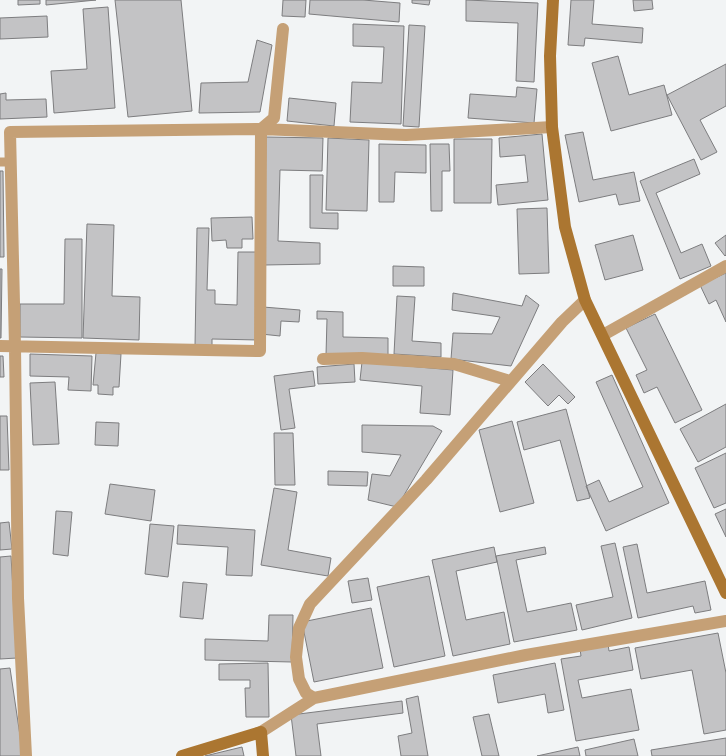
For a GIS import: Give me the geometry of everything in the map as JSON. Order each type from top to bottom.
[{"type":"street","points":[[553,0],[550,56],[552,127],[565,227],[585,300],[726,593]]},
{"type":"street","points":[[0,346],[260,351],[261,129],[274,118],[283,29]]},
{"type":"street","points":[[26,756],[18,598],[15,346],[6,162],[10,132],[261,129],[406,135],[552,127]]},
{"type":"street","points":[[603,336],[726,266]]},
{"type":"street","points":[[314,698],[306,693],[299,678],[296,657],[299,628],[310,604],[426,480],[562,322],[585,300]]},
{"type":"street","points":[[323,359],[362,358],[454,364],[510,381]]},
{"type":"street","points":[[182,756],[261,732],[314,698],[526,655],[726,620]]},
{"type":"street","points":[[261,732],[263,756]]},
{"type":"building","points":[[18,0],[40,0],[40,4],[18,5]]},
{"type":"building","points":[[46,0],[96,0],[46,5]]},
{"type":"building","points":[[115,0],[181,0],[192,111],[128,117]]},
{"type":"building","points":[[283,0],[306,0],[305,17],[282,16]]},
{"type":"building","points":[[310,0],[363,0],[400,3],[399,22],[309,14]]},
{"type":"building","points":[[412,0],[430,0],[429,5],[412,3]]},
{"type":"building","points":[[466,0],[538,3],[534,82],[516,81],[518,23],[466,21]]},
{"type":"building","points":[[571,0],[594,0],[592,24],[643,28],[642,43],[585,38],[584,46],[568,45]]},
{"type":"building","points":[[633,0],[652,0],[653,9],[634,11]]},
{"type":"building","points":[[108,7],[115,108],[54,113],[51,71],[87,69],[83,9]]},
{"type":"building","points":[[47,16],[48,37],[0,39],[0,18]]},
{"type":"building","points":[[353,24],[404,26],[401,124],[350,122],[352,82],[382,83],[384,47],[353,46]]},
{"type":"building","points":[[409,25],[425,26],[419,127],[403,126]]},
{"type":"building","points":[[257,40],[272,45],[260,112],[199,113],[201,83],[248,82]]},
{"type":"building","points":[[618,56],[629,95],[664,85],[672,115],[611,131],[592,63]]},
{"type":"building","points":[[726,64],[726,106],[700,120],[717,152],[701,160],[667,95]]},
{"type":"building","points":[[517,87],[537,89],[534,123],[468,118],[470,94],[516,97]]},
{"type":"building","points":[[6,93],[6,100],[46,99],[47,117],[0,119],[0,94]]},
{"type":"building","points":[[289,98],[336,103],[334,126],[287,121]]},
{"type":"building","points":[[583,132],[593,180],[634,172],[640,201],[619,205],[616,194],[579,202],[565,135]]},
{"type":"building","points":[[542,134],[548,200],[498,205],[496,185],[528,182],[525,155],[500,157],[499,138]]},
{"type":"building","points":[[266,137],[323,138],[322,171],[280,170],[278,241],[320,243],[320,264],[264,265]]},
{"type":"building","points":[[328,138],[369,140],[367,211],[326,210]]},
{"type":"building","points":[[454,139],[492,139],[491,203],[454,203]]},
{"type":"building","points":[[379,144],[426,145],[426,173],[395,172],[394,202],[379,202]]},
{"type":"building","points":[[430,144],[449,144],[450,171],[442,171],[442,211],[431,211]]},
{"type":"building","points":[[694,159],[700,174],[656,193],[681,253],[702,244],[711,266],[680,279],[640,181]]},
{"type":"building","points":[[0,171],[3,171],[4,257],[0,257]]},
{"type":"building","points":[[310,175],[323,175],[322,213],[338,213],[338,229],[310,228]]},
{"type":"building","points":[[547,208],[549,273],[519,274],[517,209]]},
{"type":"building","points":[[252,217],[253,239],[242,239],[242,248],[227,248],[226,240],[212,241],[211,218]]},
{"type":"building","points":[[87,224],[114,225],[112,296],[140,297],[139,340],[83,338]]},
{"type":"building","points":[[197,228],[209,228],[207,290],[215,290],[215,304],[237,305],[238,252],[260,252],[258,340],[212,339],[212,347],[195,346]]},
{"type":"building","points":[[633,235],[643,270],[605,280],[595,245]]},
{"type":"building","points":[[726,235],[726,255],[725,256],[715,243]]},
{"type":"building","points":[[65,239],[82,239],[82,338],[20,337],[20,304],[64,304]]},
{"type":"building","points":[[393,266],[424,267],[424,286],[393,286]]},
{"type":"building","points":[[0,269],[2,269],[1,338],[0,338]]},
{"type":"building","points":[[726,273],[726,322],[716,300],[709,304],[700,285]]},
{"type":"building","points":[[453,293],[522,306],[526,295],[539,305],[511,366],[451,359],[453,333],[492,334],[500,317],[452,310]]},
{"type":"building","points":[[397,296],[415,297],[412,341],[441,343],[441,357],[394,354]]},
{"type":"building","points":[[263,307],[300,310],[299,322],[281,321],[280,336],[261,334]]},
{"type":"building","points":[[317,311],[343,312],[343,337],[388,338],[388,356],[326,355],[327,319],[317,319]]},
{"type":"building","points":[[655,314],[702,410],[675,423],[657,387],[644,393],[636,375],[647,370],[626,328]]},
{"type":"building","points":[[96,353],[121,354],[119,387],[113,387],[113,395],[98,394],[98,385],[93,385]]},
{"type":"building","points":[[30,354],[92,356],[91,391],[68,390],[69,377],[30,376]]},
{"type":"building","points":[[0,356],[3,356],[4,377],[0,377]]},
{"type":"building","points":[[362,362],[453,370],[450,415],[420,413],[422,386],[360,380]]},
{"type":"building","points":[[354,364],[355,382],[318,384],[317,367]]},
{"type":"building","points":[[543,364],[575,397],[568,404],[559,395],[548,406],[525,382]]},
{"type":"building","points":[[313,371],[315,386],[289,389],[295,428],[281,430],[274,376]]},
{"type":"building","points":[[612,375],[669,503],[606,531],[586,486],[599,480],[609,502],[643,487],[596,382]]},
{"type":"building","points":[[55,382],[59,444],[33,445],[30,383]]},
{"type":"building","points":[[726,404],[726,447],[698,462],[680,429]]},
{"type":"building","points":[[566,409],[590,498],[577,501],[560,440],[524,450],[517,422]]},
{"type":"building","points":[[0,416],[7,416],[9,470],[0,470]]},
{"type":"building","points":[[512,421],[534,503],[500,512],[479,430]]},
{"type":"building","points":[[96,422],[119,423],[118,446],[95,445]]},
{"type":"building","points":[[362,425],[433,426],[442,431],[397,507],[368,500],[372,474],[390,476],[401,455],[362,452]]},
{"type":"building","points":[[274,433],[293,433],[295,485],[275,485]]},
{"type":"building","points":[[726,453],[726,503],[714,508],[695,468]]},
{"type":"building","points":[[328,471],[368,472],[367,486],[328,485]]},
{"type":"building","points":[[110,484],[155,490],[151,521],[105,514]]},
{"type":"building","points":[[274,488],[297,492],[288,550],[331,558],[328,576],[261,565]]},
{"type":"building","points":[[726,509],[726,537],[715,514]]},
{"type":"building","points":[[56,511],[72,512],[68,556],[53,554]]},
{"type":"building","points":[[9,522],[12,549],[0,550],[0,523]]},
{"type":"building","points":[[150,524],[174,526],[168,577],[145,574]]},
{"type":"building","points":[[178,525],[255,530],[252,576],[226,575],[228,547],[177,544]]},
{"type":"building","points":[[615,543],[632,618],[582,630],[576,605],[613,597],[601,546]]},
{"type":"building","points":[[637,544],[647,593],[705,581],[711,610],[695,613],[693,606],[638,618],[623,547]]},
{"type":"building","points":[[494,547],[497,562],[456,571],[466,620],[504,612],[510,644],[453,656],[432,560]]},
{"type":"building","points":[[545,547],[546,554],[516,560],[527,612],[571,603],[577,630],[514,642],[496,556]]},
{"type":"building","points":[[11,556],[17,658],[0,659],[0,557]]},
{"type":"building","points":[[429,576],[445,656],[394,667],[377,587]]},
{"type":"building","points":[[368,578],[372,600],[352,603],[348,581]]},
{"type":"building","points":[[183,582],[207,584],[203,619],[180,617]]},
{"type":"building","points":[[371,608],[383,668],[314,682],[302,622]]},
{"type":"building","points":[[269,615],[293,615],[292,662],[205,660],[205,639],[268,641]]},
{"type":"building","points":[[718,633],[726,673],[726,730],[704,734],[692,670],[641,679],[635,648]]},
{"type":"building","points":[[608,644],[609,651],[629,647],[633,670],[578,680],[582,698],[631,689],[639,730],[576,741],[561,659],[581,656],[580,649]]},
{"type":"building","points":[[268,663],[269,717],[246,717],[245,688],[250,688],[250,680],[219,680],[219,664]]},
{"type":"building","points":[[555,663],[564,710],[548,713],[545,694],[498,703],[493,675]]},
{"type":"building","points":[[10,668],[23,756],[0,756],[0,669]]},
{"type":"building","points":[[418,696],[428,756],[401,756],[398,736],[412,733],[406,699]]},
{"type":"building","points":[[402,701],[403,713],[317,724],[321,756],[296,756],[291,715]]},
{"type":"building","points":[[489,714],[499,756],[482,756],[473,717]]},
{"type":"building","points":[[726,738],[726,756],[652,756],[651,750]]},
{"type":"building","points":[[634,739],[638,756],[586,756],[585,750]]},
{"type":"building","points":[[242,747],[244,756],[205,756]]},
{"type":"building","points":[[578,747],[580,756],[537,756]]}]
